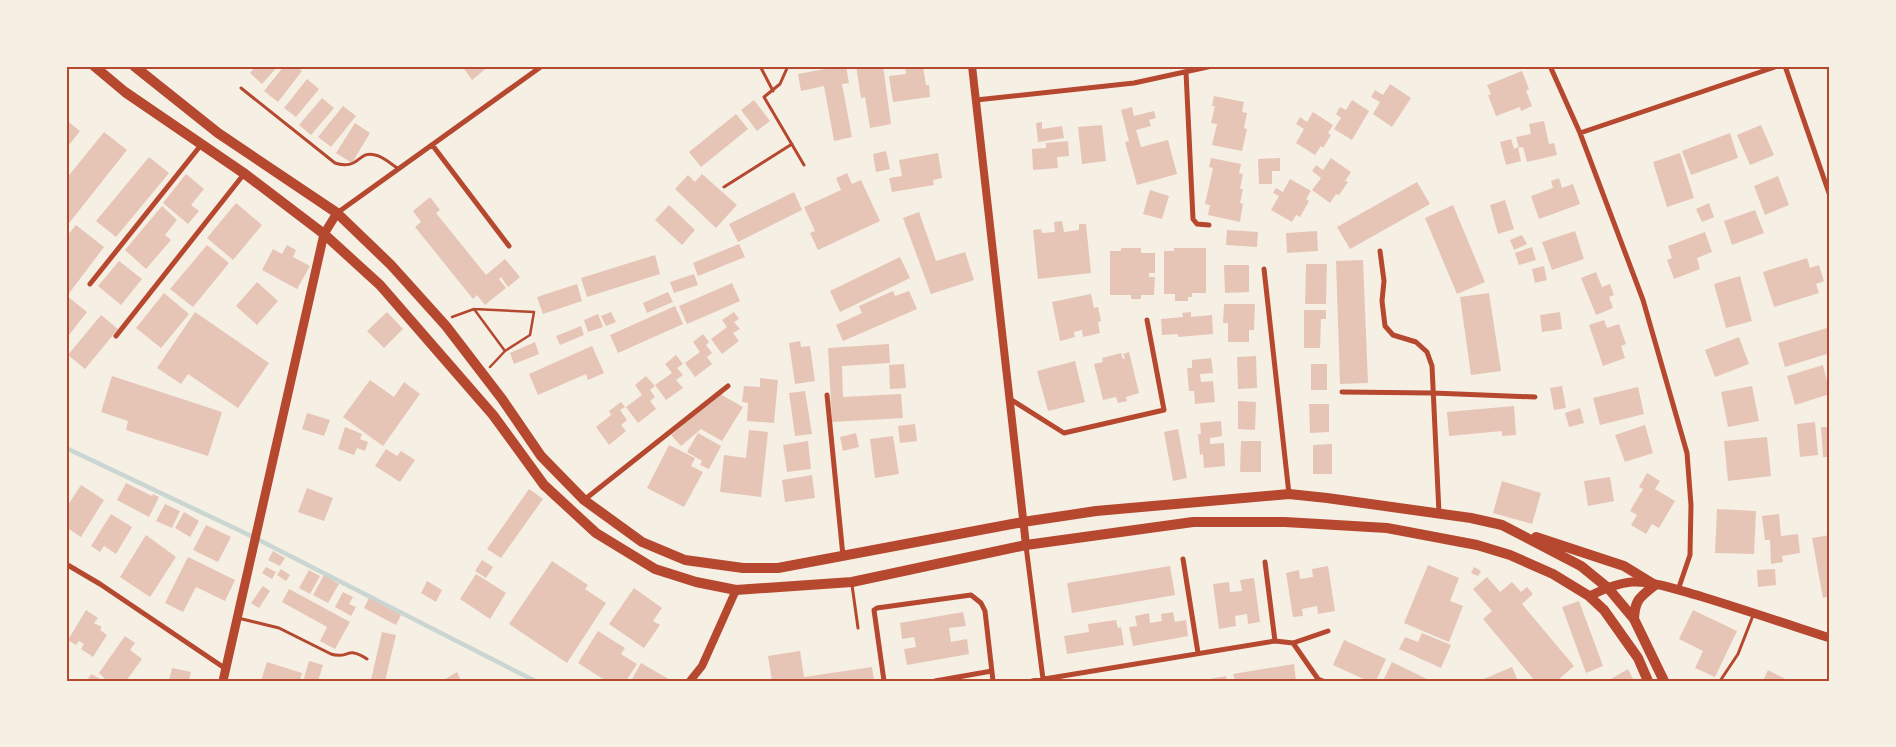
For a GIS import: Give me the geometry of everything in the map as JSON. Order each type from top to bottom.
[{"type":"main road","points":[[94,66],[125,92],[202,144],[324,234],[380,285],[492,415],[544,485],[596,533],[655,569],[696,582],[736,590],[852,582],[1026,545],[1193,522],[1285,522],[1387,528],[1477,545],[1510,555],[1553,574],[1589,596],[1604,610],[1638,658],[1648,681]]},
{"type":"main road","points":[[134,66],[218,133],[337,214],[390,265],[441,321],[483,374],[541,456],[584,500],[642,542],[685,560],[743,568],[778,568],[1023,522],[1096,511],[1289,494],[1386,505],[1471,518],[1502,525],[1624,566],[1655,585]]},
{"type":"main road","points":[[223,681],[324,234],[337,214]]},
{"type":"main road","points":[[1502,525],[1581,566],[1608,588],[1634,619],[1664,681]]},
{"type":"main road","points":[[1589,596],[1608,588],[1634,582],[1655,585],[1754,613],[1830,638]]},
{"type":"main road","points":[[1634,619],[1635,605],[1641,596],[1655,585]]},
{"type":"street","points":[[337,214],[542,66]]},
{"type":"street","points":[[972,66],[1023,522],[1043,678]]},
{"type":"street","points":[[976,100],[1134,83],[1212,66]]},
{"type":"street","points":[[1550,66],[1580,133],[1643,300],[1687,453],[1691,505],[1690,555],[1678,590]]},
{"type":"street","points":[[1580,133],[1778,66]]},
{"type":"street","points":[[1785,66],[1830,196]]},
{"type":"street","points":[[1186,72],[1193,219],[1197,224],[1209,225]]},
{"type":"street","points":[[90,284],[202,144]]},
{"type":"street","points":[[433,146],[509,246]]},
{"type":"street","points":[[116,336],[244,174]]},
{"type":"street","points":[[1380,251],[1384,281],[1382,302],[1385,326],[1393,335],[1416,342],[1427,352],[1432,366],[1439,514]]},
{"type":"street","points":[[1264,269],[1289,494]]},
{"type":"street","points":[[1010,399],[1064,433],[1164,410],[1147,320]]},
{"type":"street","points":[[584,500],[728,386]]},
{"type":"street","points":[[1342,392],[1535,397]]},
{"type":"street","points":[[827,395],[843,556]]},
{"type":"street","points":[[1182,559],[1198,653]]},
{"type":"street","points":[[1265,562],[1275,641]]},
{"type":"street","points":[[66,564],[100,584],[226,669]]},
{"type":"street","points":[[690,681],[702,666],[736,590]]},
{"type":"street","points":[[884,681],[874,610],[877,608],[972,595],[981,603],[984,611],[993,681]]},
{"type":"street","points":[[1032,681],[1275,641],[1293,643],[1328,631]]},
{"type":"street","points":[[1293,643],[1318,678],[1323,681]]},
{"type":"street","points":[[935,681],[992,671]]},
{"type":"lane","points":[[760,66],[773,91]]},
{"type":"lane","points":[[788,66],[780,84],[764,97],[804,164]]},
{"type":"lane","points":[[241,88],[335,163],[350,166],[364,156],[375,154],[400,169]]},
{"type":"lane","points":[[724,187],[792,144]]},
{"type":"lane","points":[[852,582],[858,628]]},
{"type":"lane","points":[[1720,681],[1738,654],[1754,613]]},
{"type":"lane","points":[[237,618],[279,628],[331,654],[340,656],[350,652],[357,652],[367,659]]},
{"type":"path","points":[[441,321],[474,309],[534,312],[530,335],[504,351],[483,374]]},
{"type":"path","points":[[474,309],[504,351]]},
{"type":"building","points":[[256,66],[278,66],[262,84],[250,73]]},
{"type":"building","points":[[284,66],[296,66],[302,71],[278,102],[264,91]]},
{"type":"building","points":[[462,66],[489,66],[472,80]]},
{"type":"building","points":[[846,66],[849,83],[842,84],[852,137],[834,141],[824,86],[801,91],[798,74]]},
{"type":"building","points":[[856,66],[883,66],[891,124],[870,128],[865,97],[861,98]]},
{"type":"building","points":[[923,66],[926,85],[929,85],[930,97],[893,102],[889,76],[906,74],[905,67]]},
{"type":"building","points":[[1522,71],[1529,89],[1526,91],[1532,106],[1521,111],[1520,107],[1496,116],[1488,95],[1491,94],[1487,85]]},
{"type":"building","points":[[307,79],[319,89],[296,117],[284,108]]},
{"type":"building","points":[[1390,84],[1411,98],[1392,127],[1373,114],[1380,102],[1371,97],[1375,90],[1383,95]]},
{"type":"building","points":[[1214,96],[1244,102],[1242,112],[1247,113],[1244,128],[1247,129],[1242,151],[1212,145],[1217,124],[1211,123],[1215,106],[1212,106]]},
{"type":"building","points":[[322,98],[334,108],[311,135],[299,125]]},
{"type":"building","points":[[754,100],[770,121],[757,131],[741,110]]},
{"type":"building","points":[[1352,100],[1369,111],[1352,140],[1334,129],[1341,118],[1336,114],[1340,107],[1346,110]]},
{"type":"building","points":[[343,106],[356,116],[331,147],[318,137]]},
{"type":"building","points":[[1132,107],[1134,116],[1154,111],[1156,118],[1149,120],[1151,126],[1136,130],[1141,147],[1168,140],[1177,174],[1137,185],[1125,142],[1129,141],[1121,110]]},
{"type":"building","points":[[1313,112],[1333,125],[1328,133],[1331,135],[1323,148],[1321,146],[1315,155],[1296,143],[1304,129],[1296,124],[1300,117],[1307,122]]},
{"type":"building","points":[[736,114],[748,129],[701,167],[689,152]]},
{"type":"building","points":[[66,120],[80,131],[66,149]]},
{"type":"building","points":[[1544,121],[1549,144],[1554,143],[1557,155],[1527,162],[1523,147],[1519,148],[1516,137],[1531,134],[1529,124]]},
{"type":"building","points":[[1042,122],[1042,129],[1062,126],[1064,138],[1038,142],[1036,123]]},
{"type":"building","points":[[355,123],[370,133],[352,163],[336,153]]},
{"type":"building","points":[[1102,125],[1106,161],[1082,164],[1078,127]]},
{"type":"building","points":[[1761,125],[1774,155],[1750,165],[1737,135]]},
{"type":"building","points":[[104,132],[127,150],[66,227],[66,179]]},
{"type":"building","points":[[1730,133],[1738,158],[1691,175],[1682,151]]},
{"type":"building","points":[[1511,139],[1514,149],[1518,147],[1521,161],[1506,165],[1500,142]]},
{"type":"building","points":[[1068,141],[1069,156],[1057,157],[1058,168],[1033,170],[1032,149],[1046,148],[1046,143]]},
{"type":"building","points":[[886,151],[890,169],[876,172],[873,154]]},
{"type":"building","points":[[938,153],[942,178],[933,180],[934,185],[892,192],[889,178],[902,176],[899,160]]},
{"type":"building","points":[[1680,153],[1694,198],[1667,207],[1653,162]]},
{"type":"building","points":[[149,157],[169,173],[116,237],[96,221]]},
{"type":"building","points":[[1211,158],[1241,164],[1239,173],[1243,174],[1240,189],[1243,189],[1240,203],[1243,204],[1240,222],[1208,215],[1210,205],[1205,204],[1213,168],[1209,167]]},
{"type":"building","points":[[1280,158],[1280,171],[1272,171],[1272,184],[1259,184],[1258,159]]},
{"type":"building","points":[[1331,158],[1351,172],[1345,181],[1348,182],[1339,195],[1336,194],[1330,203],[1312,190],[1321,178],[1312,171],[1316,165],[1323,170]]},
{"type":"building","points":[[847,173],[852,184],[861,180],[880,221],[818,250],[810,233],[815,231],[804,207],[841,190],[836,178]]},
{"type":"building","points":[[186,174],[204,189],[191,205],[199,211],[188,224],[163,203]]},
{"type":"building","points":[[702,174],[737,205],[716,228],[675,189],[688,175],[695,182]]},
{"type":"building","points":[[1778,176],[1789,205],[1765,215],[1754,186]]},
{"type":"building","points":[[1559,178],[1562,188],[1573,184],[1580,204],[1539,219],[1531,196],[1553,188],[1551,181]]},
{"type":"building","points":[[1290,179],[1311,191],[1306,199],[1309,201],[1300,217],[1296,215],[1292,222],[1271,210],[1279,196],[1273,193],[1276,188],[1283,192]]},
{"type":"building","points":[[1417,182],[1430,204],[1350,249],[1337,227]]},
{"type":"building","points":[[1150,190],[1169,196],[1162,219],[1143,214]]},
{"type":"building","points":[[794,192],[802,210],[738,242],[729,224]]},
{"type":"building","points":[[430,197],[440,210],[436,213],[486,275],[505,259],[520,277],[508,287],[501,277],[499,279],[506,288],[485,305],[477,295],[473,299],[415,227],[421,222],[413,211]]},
{"type":"building","points":[[1505,200],[1514,229],[1498,234],[1490,205]]},
{"type":"building","points":[[236,203],[262,225],[233,260],[207,238]]},
{"type":"building","points":[[1709,203],[1714,217],[1702,222],[1696,209]]},
{"type":"building","points":[[669,205],[695,230],[682,245],[655,220]]},
{"type":"building","points":[[1453,205],[1485,282],[1457,294],[1425,218]]},
{"type":"building","points":[[162,206],[177,220],[165,235],[171,240],[146,269],[125,250]]},
{"type":"building","points":[[1755,210],[1764,233],[1732,245],[1724,221]]},
{"type":"building","points":[[919,212],[936,261],[965,252],[974,280],[931,294],[903,218]]},
{"type":"building","points":[[1062,221],[1064,232],[1079,230],[1079,224],[1086,224],[1091,273],[1038,279],[1033,230],[1041,229],[1042,233],[1055,232],[1054,222]]},
{"type":"building","points":[[76,225],[104,247],[67,296],[87,312],[66,339],[66,237]]},
{"type":"building","points":[[1227,230],[1258,232],[1257,247],[1226,245]]},
{"type":"building","points":[[1317,231],[1318,251],[1287,253],[1286,233]]},
{"type":"building","points":[[1575,231],[1584,259],[1552,270],[1542,242]]},
{"type":"building","points":[[1705,232],[1712,252],[1697,258],[1700,269],[1674,279],[1667,260],[1672,258],[1668,246]]},
{"type":"building","points":[[1522,235],[1527,244],[1514,250],[1510,240]]},
{"type":"building","points":[[739,244],[745,257],[698,276],[693,263]]},
{"type":"building","points":[[207,245],[229,263],[193,307],[170,289]]},
{"type":"building","points":[[287,245],[296,250],[293,257],[310,266],[297,289],[262,270],[273,249],[282,254]]},
{"type":"building","points":[[1532,247],[1536,260],[1519,265],[1515,253]]},
{"type":"building","points":[[1121,248],[1141,248],[1141,253],[1155,253],[1155,273],[1149,273],[1149,277],[1155,277],[1154,295],[1141,295],[1141,299],[1131,299],[1131,295],[1110,295],[1110,251],[1121,251]]},
{"type":"building","points":[[1174,248],[1206,248],[1206,293],[1192,293],[1192,297],[1188,297],[1188,301],[1175,301],[1175,294],[1164,294],[1164,251],[1174,251]]},
{"type":"building","points":[[655,255],[660,274],[587,297],[581,278]]},
{"type":"building","points":[[900,257],[910,278],[840,312],[830,291]]},
{"type":"building","points":[[1807,258],[1810,268],[1819,265],[1824,281],[1816,284],[1819,293],[1774,307],[1763,272]]},
{"type":"building","points":[[1363,260],[1368,383],[1340,384],[1336,261]]},
{"type":"building","points":[[119,261],[142,279],[121,305],[98,286]]},
{"type":"building","points":[[1306,264],[1327,264],[1326,304],[1305,304]]},
{"type":"building","points":[[1224,265],[1249,265],[1249,292],[1225,293]]},
{"type":"building","points":[[1544,266],[1547,280],[1535,283],[1532,269]]},
{"type":"building","points":[[1596,272],[1602,287],[1610,284],[1614,295],[1609,297],[1613,308],[1596,315],[1581,278]]},
{"type":"building","points":[[694,274],[698,285],[674,293],[670,282]]},
{"type":"building","points":[[1740,276],[1752,321],[1726,328],[1714,284]]},
{"type":"building","points":[[257,282],[278,301],[257,325],[236,306]]},
{"type":"building","points":[[732,283],[740,301],[687,324],[679,306]]},
{"type":"building","points":[[577,284],[582,301],[543,314],[537,297]]},
{"type":"building","points":[[893,291],[895,296],[909,291],[917,309],[843,341],[836,325],[862,313],[859,306]]},
{"type":"building","points":[[668,292],[673,302],[647,313],[643,303]]},
{"type":"building","points":[[164,293],[189,314],[161,348],[136,328]]},
{"type":"building","points":[[1489,293],[1501,371],[1471,375],[1460,297]]},
{"type":"building","points":[[1091,294],[1094,308],[1098,307],[1101,321],[1098,322],[1100,333],[1083,337],[1082,330],[1074,332],[1075,337],[1060,341],[1052,302]]},
{"type":"building","points":[[1224,304],[1255,304],[1254,330],[1249,330],[1249,342],[1228,342],[1228,323],[1223,323]]},
{"type":"building","points":[[675,306],[683,324],[618,353],[610,335]]},
{"type":"building","points":[[1304,310],[1326,310],[1326,319],[1321,319],[1320,348],[1304,348]]},
{"type":"building","points":[[195,312],[269,363],[238,408],[188,374],[181,384],[157,368]]},
{"type":"building","points":[[387,312],[403,329],[384,348],[367,331]]},
{"type":"building","points":[[611,312],[616,322],[606,326],[601,316]]},
{"type":"building","points":[[734,312],[739,319],[734,322],[740,329],[733,333],[739,341],[722,354],[711,339],[727,327],[722,320]]},
{"type":"building","points":[[1191,312],[1191,317],[1212,315],[1213,334],[1178,337],[1178,334],[1162,335],[1161,319],[1183,317],[1182,313]]},
{"type":"building","points":[[1560,312],[1562,329],[1542,332],[1540,315]]},
{"type":"building","points":[[598,314],[603,327],[588,332],[584,320]]},
{"type":"building","points":[[101,315],[118,329],[85,369],[68,355]]},
{"type":"building","points":[[1604,320],[1607,328],[1619,324],[1626,344],[1621,346],[1625,358],[1603,366],[1589,325]]},
{"type":"building","points":[[581,326],[584,335],[560,345],[556,336]]},
{"type":"building","points":[[1830,327],[1830,353],[1785,367],[1778,343]]},
{"type":"building","points":[[703,334],[709,342],[706,345],[712,353],[707,357],[712,364],[695,377],[685,363],[700,352],[693,342]]},
{"type":"building","points":[[1739,337],[1749,364],[1715,377],[1705,350]]},
{"type":"building","points":[[800,341],[801,347],[810,346],[815,381],[795,384],[789,343]]},
{"type":"building","points":[[535,342],[539,354],[514,364],[510,353]]},
{"type":"building","points":[[889,344],[890,363],[842,366],[843,397],[901,394],[903,418],[832,422],[828,348]]},
{"type":"building","points":[[592,346],[604,373],[588,380],[586,374],[538,395],[529,374]]},
{"type":"building","points":[[1129,352],[1139,393],[1126,397],[1127,401],[1118,403],[1116,397],[1103,400],[1094,364],[1103,362],[1102,358],[1121,353],[1123,359],[1125,358],[1123,354]]},
{"type":"building","points":[[676,355],[683,364],[677,368],[683,375],[676,380],[683,388],[666,400],[655,385],[672,373],[665,364]]},
{"type":"building","points":[[1256,356],[1257,388],[1238,389],[1237,357]]},
{"type":"building","points":[[1211,358],[1213,373],[1200,374],[1201,382],[1213,381],[1215,402],[1195,404],[1194,391],[1189,391],[1187,368],[1192,368],[1192,360]]},
{"type":"building","points":[[1075,361],[1085,402],[1048,411],[1037,371]]},
{"type":"building","points":[[904,364],[906,388],[890,389],[889,365]]},
{"type":"building","points":[[1311,364],[1327,364],[1327,390],[1311,390]]},
{"type":"building","points":[[1823,365],[1830,394],[1795,405],[1787,376]]},
{"type":"building","points":[[112,376],[222,412],[208,456],[126,430],[128,421],[101,412]]},
{"type":"building","points":[[646,376],[655,386],[650,390],[655,397],[650,401],[656,409],[638,423],[626,407],[642,395],[635,385]]},
{"type":"building","points":[[760,378],[778,380],[774,423],[747,421],[748,403],[742,402],[744,386],[760,387]]},
{"type":"building","points":[[370,380],[394,397],[404,382],[420,394],[383,446],[343,417]]},
{"type":"building","points":[[1562,386],[1566,408],[1554,410],[1550,388]]},
{"type":"building","points":[[1752,386],[1759,421],[1728,427],[1721,392]]},
{"type":"building","points":[[1638,387],[1644,414],[1600,425],[1593,398]]},
{"type":"building","points":[[805,391],[812,434],[795,436],[789,393]]},
{"type":"building","points":[[720,394],[743,407],[722,441],[701,429],[681,446],[671,435]]},
{"type":"building","points":[[1238,401],[1256,402],[1255,430],[1238,429]]},
{"type":"building","points":[[621,402],[625,407],[620,410],[627,420],[621,425],[626,431],[609,445],[596,427],[611,415],[609,411]]},
{"type":"building","points":[[1309,404],[1329,404],[1329,432],[1310,433]]},
{"type":"building","points":[[1514,406],[1516,435],[1502,436],[1502,431],[1449,436],[1447,412]]},
{"type":"building","points":[[1580,408],[1584,423],[1569,427],[1565,413]]},
{"type":"building","points":[[307,413],[330,420],[324,436],[302,429]]},
{"type":"building","points":[[1221,421],[1222,436],[1210,438],[1210,444],[1224,443],[1225,466],[1204,468],[1203,454],[1200,455],[1198,434],[1201,434],[1200,423]]},
{"type":"building","points":[[1815,422],[1818,455],[1800,457],[1797,424]]},
{"type":"building","points":[[915,424],[917,441],[900,443],[898,426]]},
{"type":"building","points":[[1645,425],[1653,453],[1625,462],[1615,435]]},
{"type":"building","points":[[345,427],[362,434],[360,439],[368,442],[365,451],[357,448],[354,455],[338,449]]},
{"type":"building","points":[[1821,427],[1830,427],[1830,457],[1823,457]]},
{"type":"building","points":[[1178,429],[1187,478],[1173,481],[1164,432]]},
{"type":"building","points":[[749,430],[768,432],[761,497],[720,492],[724,455],[746,458]]},
{"type":"building","points":[[698,433],[721,446],[709,469],[700,465],[702,461],[687,452]]},
{"type":"building","points":[[856,433],[859,447],[843,451],[840,437]]},
{"type":"building","points":[[893,436],[899,474],[875,478],[870,439]]},
{"type":"building","points":[[1767,437],[1771,476],[1728,481],[1724,441]]},
{"type":"building","points":[[808,441],[811,469],[787,472],[783,445]]},
{"type":"building","points":[[1241,441],[1261,441],[1261,472],[1240,472]]},
{"type":"building","points":[[1332,444],[1332,474],[1313,474],[1313,445]]},
{"type":"building","points":[[669,445],[695,458],[691,466],[703,472],[684,507],[647,488]]},
{"type":"building","points":[[386,449],[397,456],[401,451],[415,460],[400,482],[375,466]]},
{"type":"building","points":[[1647,473],[1660,481],[1655,489],[1675,501],[1659,528],[1652,524],[1646,534],[1631,525],[1637,515],[1630,511],[1643,489],[1639,487]]},
{"type":"building","points":[[812,475],[815,498],[785,502],[782,480]]},
{"type":"building","points":[[1610,477],[1614,501],[1588,506],[1584,481]]},
{"type":"building","points":[[1502,481],[1541,493],[1532,524],[1493,513]]},
{"type":"building","points":[[126,483],[152,496],[153,494],[159,497],[149,517],[117,500]]},
{"type":"building","points":[[81,485],[104,500],[81,537],[66,527],[66,508]]},
{"type":"building","points":[[307,488],[333,498],[324,521],[298,512]]},
{"type":"building","points":[[529,489],[543,499],[501,558],[487,549]]},
{"type":"building","points":[[165,504],[180,511],[172,528],[156,521]]},
{"type":"building","points":[[1717,509],[1756,511],[1754,554],[1715,553]]},
{"type":"building","points":[[184,512],[199,521],[190,537],[175,528]]},
{"type":"building","points":[[111,514],[132,527],[116,554],[104,546],[100,552],[91,546]]},
{"type":"building","points":[[1779,514],[1781,536],[1798,534],[1800,553],[1782,556],[1783,562],[1771,564],[1770,540],[1765,540],[1762,516]]},
{"type":"building","points":[[206,525],[231,537],[218,562],[193,550]]},
{"type":"building","points":[[146,535],[176,557],[150,597],[120,577]]},
{"type":"building","points":[[1830,535],[1830,596],[1823,598],[1812,538]]},
{"type":"building","points":[[273,551],[285,558],[280,566],[268,560]]},
{"type":"building","points":[[188,557],[235,580],[225,601],[196,587],[183,612],[165,603]]},
{"type":"building","points":[[482,560],[493,567],[486,578],[475,571]]},
{"type":"building","points":[[552,561],[588,585],[585,589],[606,603],[567,663],[509,624]]},
{"type":"building","points":[[1428,565],[1459,578],[1450,601],[1463,606],[1449,642],[1404,623]]},
{"type":"building","points":[[1170,566],[1175,595],[1072,613],[1067,583]]},
{"type":"building","points":[[1328,566],[1335,611],[1318,614],[1317,606],[1302,609],[1303,616],[1293,617],[1286,573],[1299,570],[1300,579],[1313,577],[1312,569]]},
{"type":"building","points":[[266,567],[276,572],[272,579],[262,573]]},
{"type":"building","points":[[1474,567],[1481,571],[1478,576],[1471,573]]},
{"type":"building","points":[[281,569],[290,575],[286,581],[277,575]]},
{"type":"building","points":[[1775,569],[1776,585],[1758,587],[1757,570]]},
{"type":"building","points":[[309,570],[320,576],[310,594],[299,588]]},
{"type":"building","points":[[476,574],[506,593],[490,619],[460,599]]},
{"type":"building","points":[[324,575],[339,584],[328,603],[313,595]]},
{"type":"building","points":[[1487,577],[1500,592],[1512,582],[1521,592],[1527,587],[1533,594],[1522,604],[1574,666],[1557,681],[1535,681],[1483,619],[1492,611],[1473,589]]},
{"type":"building","points":[[1254,578],[1260,622],[1248,624],[1247,614],[1235,616],[1236,626],[1219,629],[1213,584],[1229,582],[1230,592],[1242,591],[1240,580]]},
{"type":"building","points":[[427,581],[442,590],[436,602],[421,593]]},
{"type":"building","points":[[263,586],[270,591],[259,608],[251,603]]},
{"type":"building","points":[[634,588],[662,608],[653,621],[660,625],[644,648],[609,624]]},
{"type":"building","points":[[289,589],[350,622],[335,649],[320,641],[327,627],[282,602]]},
{"type":"building","points":[[343,592],[353,597],[349,604],[356,607],[351,616],[335,607]]},
{"type":"building","points":[[369,598],[401,615],[396,625],[364,608]]},
{"type":"building","points":[[1579,601],[1603,666],[1586,673],[1562,607]]},
{"type":"building","points":[[86,610],[98,618],[94,623],[102,627],[100,630],[107,635],[93,657],[81,649],[84,644],[79,641],[76,645],[68,640]]},
{"type":"building","points":[[1693,610],[1737,631],[1715,677],[1695,668],[1703,651],[1679,639]]},
{"type":"building","points":[[963,612],[966,626],[949,628],[951,642],[967,639],[969,654],[907,665],[904,649],[916,647],[914,637],[902,639],[900,623]]},
{"type":"building","points":[[1173,612],[1175,622],[1186,620],[1188,636],[1133,646],[1129,627],[1137,626],[1135,616],[1149,613],[1150,623],[1162,621],[1161,614]]},
{"type":"building","points":[[1116,620],[1118,628],[1121,627],[1124,645],[1067,654],[1064,636],[1089,632],[1088,624]]},
{"type":"building","points":[[598,631],[625,648],[621,654],[637,664],[626,681],[606,681],[578,663]]},
{"type":"building","points":[[382,632],[396,635],[385,681],[372,681],[371,680]]},
{"type":"building","points":[[1422,633],[1451,645],[1441,668],[1399,649],[1405,637],[1418,642]]},
{"type":"building","points":[[125,636],[135,643],[130,650],[142,659],[126,681],[107,681],[99,673]]},
{"type":"building","points":[[1344,640],[1386,659],[1376,681],[1368,681],[1333,665]]},
{"type":"building","points":[[800,651],[804,677],[872,667],[874,681],[772,681],[768,656]]},
{"type":"building","points":[[309,661],[323,665],[318,681],[303,681]]},
{"type":"building","points":[[267,662],[302,673],[300,681],[261,681]]},
{"type":"building","points":[[1392,662],[1431,681],[1383,681]]},
{"type":"building","points":[[641,663],[672,681],[631,681]]},
{"type":"building","points":[[1294,664],[1296,681],[1235,681],[1233,674]]},
{"type":"building","points":[[1512,667],[1518,681],[1479,681]]},
{"type":"building","points":[[172,668],[191,672],[189,681],[169,681]]},
{"type":"building","points":[[1628,669],[1634,681],[1612,681],[1611,679]]},
{"type":"building","points":[[1768,670],[1789,681],[1763,681]]},
{"type":"building","points":[[457,672],[461,681],[442,681]]},
{"type":"building","points":[[91,674],[104,681],[87,681]]},
{"type":"building","points":[[1226,676],[1227,681],[1204,681],[1204,680]]},
{"type":"waterway","points":[[66,448],[247,534],[535,681]]}]
